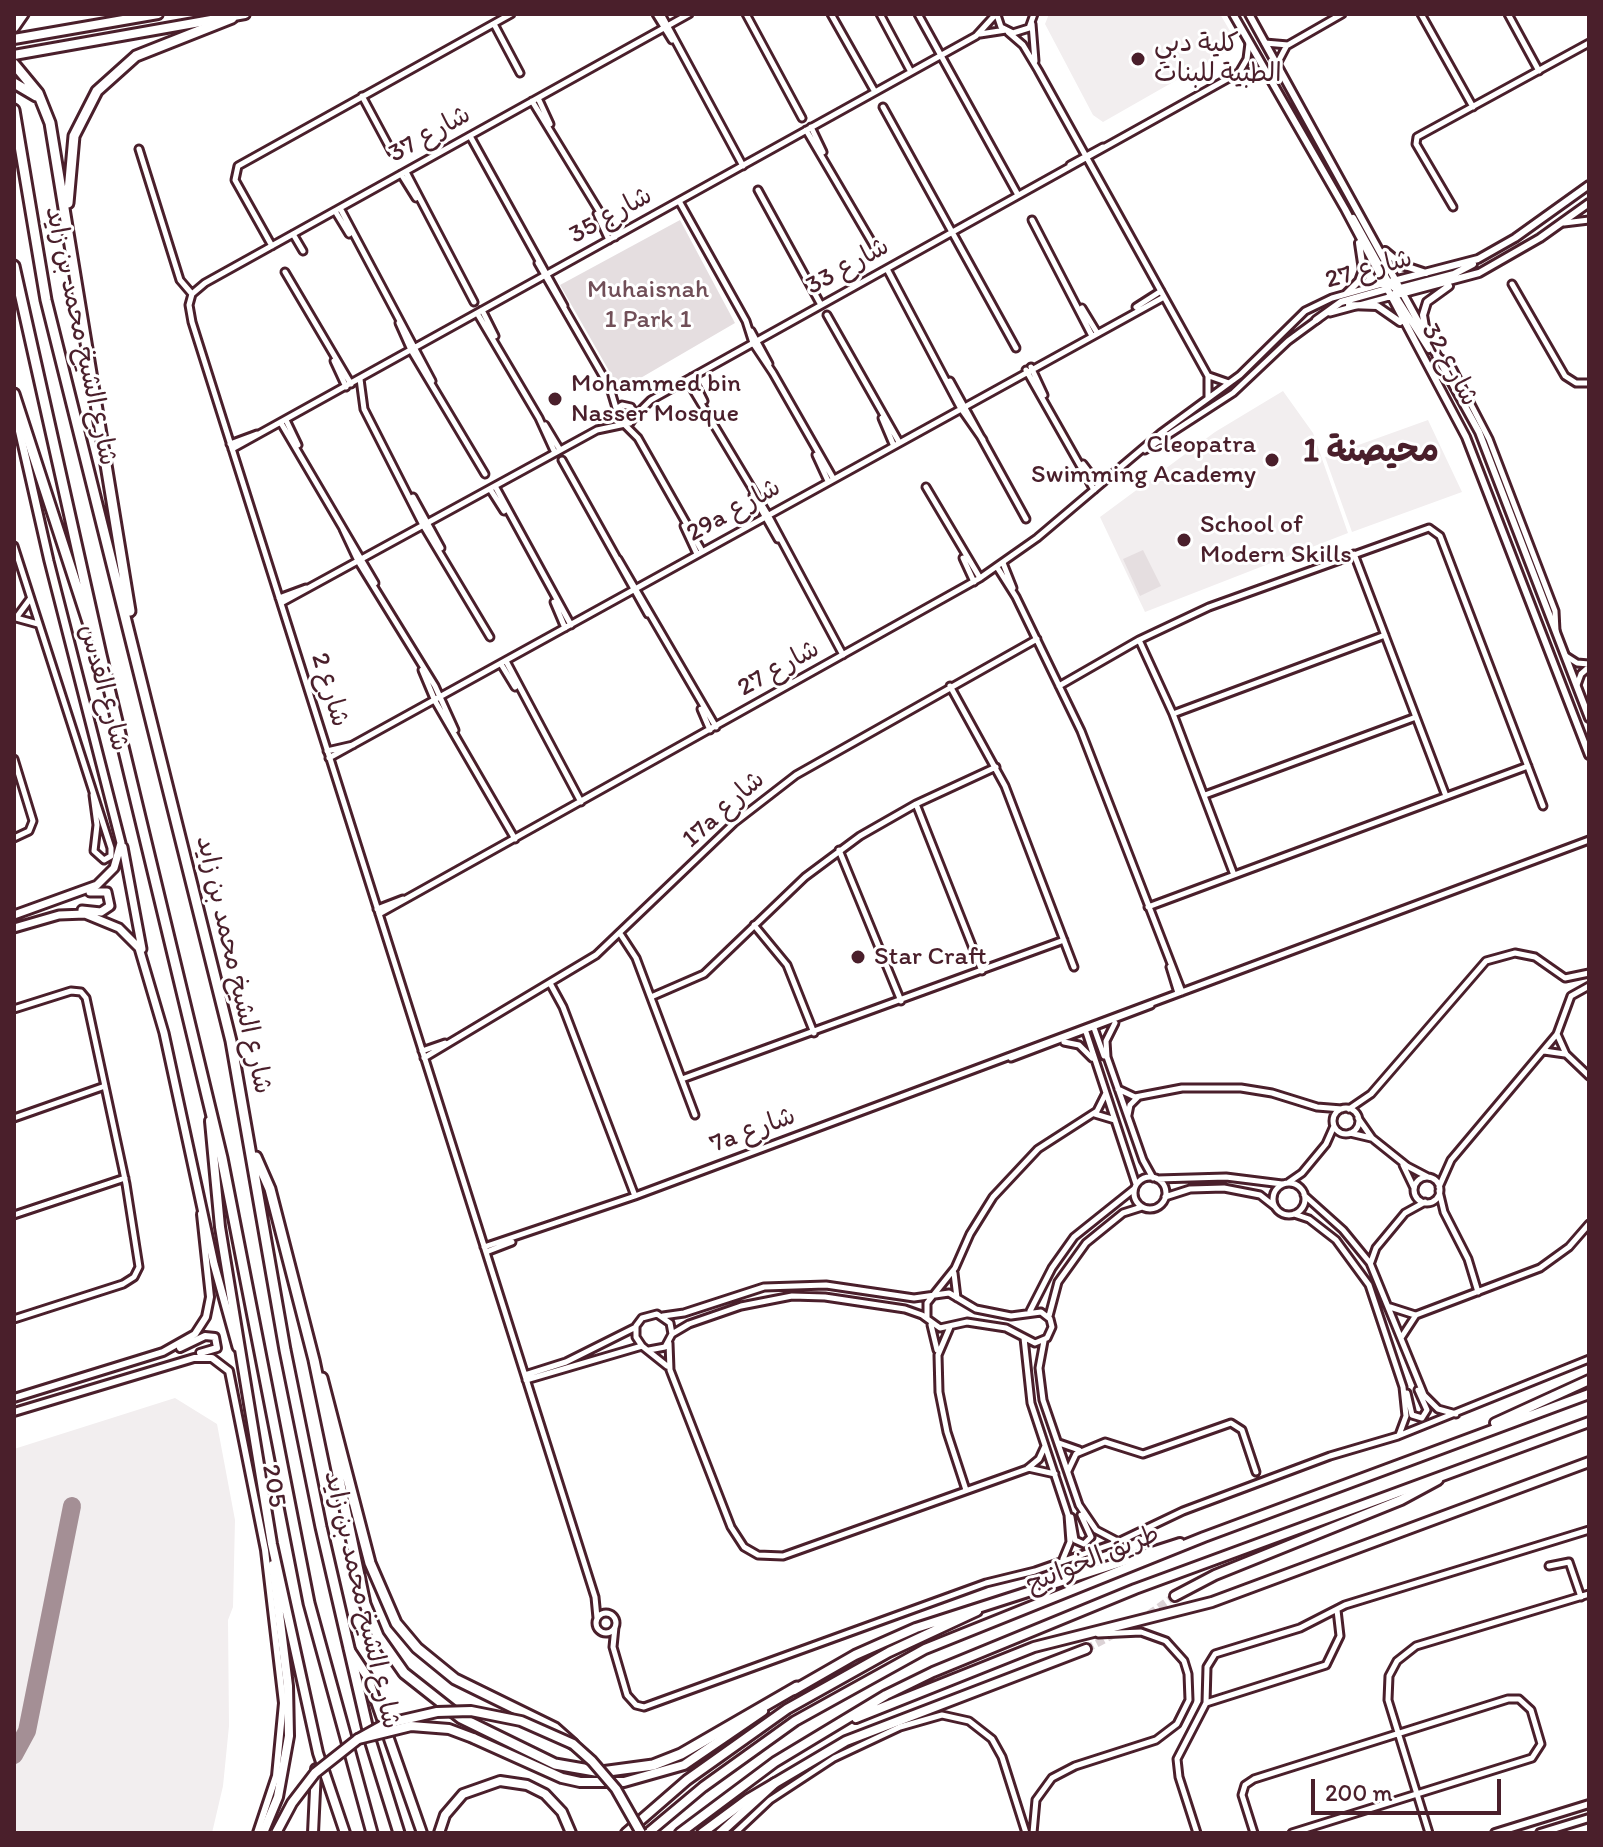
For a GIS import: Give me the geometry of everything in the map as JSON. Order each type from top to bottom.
[{"type":"highway","points":[[14,27],[23,14]]},
{"type":"highway","points":[[68,234],[69,162],[74,136],[97,91],[136,56],[232,18]]},
{"type":"highway","points":[[14,64],[42,101],[52,134],[135,646]]},
{"type":"highway","points":[[14,83],[42,101]]},
{"type":"highway","name":"شارع الشيخ محمد بن زايد","points":[[14,110],[46,300],[98,516],[135,646],[231,1041],[302,1438],[371,1743],[399,1833]]},
{"type":"highway","name":"شارع الشيخ محمد بن زايد","points":[[14,266],[101,655],[210,1108],[306,1590],[372,1833]]},
{"type":"highway","points":[[14,394],[65,556],[101,655]]},
{"type":"highway","points":[[250,1147],[270,1189],[314,1360],[367,1611],[389,1655],[440,1705],[555,1764],[601,1772],[653,1765],[681,1754],[797,1687]]},
{"type":"highway","points":[[314,1360],[345,1457],[372,1572],[396,1623],[429,1659],[455,1679],[555,1728],[573,1744]]},
{"type":"main road","points":[[14,39],[158,14]]},
{"type":"main road","points":[[14,55],[245,14]]},
{"type":"main road","name":"شارع القدس","points":[[14,407],[33,496],[121,843],[145,963]]},
{"type":"main road","points":[[14,915],[97,885],[109,875],[118,861],[121,843]]},
{"type":"main road","points":[[14,928],[67,910],[105,911],[111,902],[103,891],[72,896]]},
{"type":"main road","points":[[29,923],[68,913],[94,916],[125,932],[145,963],[176,1083],[214,1264],[238,1348]]},
{"type":"main road","points":[[210,1108],[212,1158],[238,1348],[272,1544],[313,1732],[345,1833]]},
{"type":"main road","points":[[1433,1450],[1589,1380]]},
{"type":"main road","name":"طريق الخوانيج","points":[[648,1833],[743,1758],[870,1677],[991,1621],[1204,1537],[1589,1394]]},
{"type":"main road","name":"طريق الخوانيج","points":[[680,1833],[775,1762],[900,1688],[1049,1622],[1589,1422]]},
{"type":"main road","points":[[840,1723],[1010,1656],[1085,1633],[1160,1618],[1212,1602],[1589,1462]]},
{"type":"main road","points":[[1175,1596],[1215,1575],[1401,1500],[1442,1477]]},
{"type":"main road","points":[[358,1739],[398,1728],[425,1726],[473,1738],[562,1778],[603,1784],[666,1772],[695,1759],[797,1687],[916,1628],[1204,1537]]},
{"type":"main road","points":[[263,1833],[278,1797],[289,1736],[288,1686],[272,1544]]},
{"type":"main road","points":[[626,1833],[710,1763],[809,1696],[889,1652],[1011,1596]]},
{"type":"main road","points":[[349,1649],[367,1676],[422,1833]]},
{"type":"main road","points":[[702,1833],[775,1783],[846,1741],[895,1719],[1086,1649]]},
{"type":"main road","points":[[276,1833],[292,1803],[315,1773],[358,1739],[407,1717],[463,1711],[521,1721],[573,1744],[606,1774],[641,1833]]},
{"type":"main road","points":[[313,1732],[317,1783],[313,1833]]},
{"type":"main road","points":[[439,1833],[445,1815],[463,1794],[500,1781],[527,1785],[545,1794],[562,1812],[571,1833]]},
{"type":"main road","points":[[722,1833],[775,1783]]},
{"type":"street","points":[[272,246],[237,184],[235,172],[241,164],[511,14]]},
{"type":"street","points":[[659,14],[743,166]]},
{"type":"street","name":"شارع 37","points":[[192,294],[205,283],[689,14]]},
{"type":"street","points":[[746,14],[802,118]]},
{"type":"street","points":[[831,14],[875,92]]},
{"type":"street","points":[[880,14],[911,72]]},
{"type":"street","points":[[918,14],[1019,195]]},
{"type":"street","points":[[997,14],[1007,31],[1023,45],[1038,70],[1208,376],[1215,381],[1229,383]]},
{"type":"street","name":"شارع 35","points":[[231,446],[266,431],[976,36],[997,14]]},
{"type":"street","name":"شارع 32","points":[[1233,14],[1356,232],[1428,341],[1484,445],[1589,718]]},
{"type":"street","name":"شارع 32","points":[[1249,14],[1375,238],[1406,329],[1453,412],[1477,463],[1589,755]]},
{"type":"street","points":[[1277,64],[1288,45],[1342,14]]},
{"type":"street","points":[[1421,14],[1473,107]]},
{"type":"street","points":[[1508,14],[1539,71]]},
{"type":"street","points":[[1034,17],[1031,42],[1038,70]]},
{"type":"street","name":"شارع 35","points":[[976,36],[1007,31],[1019,33],[1034,17]]},
{"type":"street","points":[[494,24],[520,73]]},
{"type":"street","points":[[1238,73],[1247,59],[1249,42]]},
{"type":"street","points":[[1265,43],[1288,45]]},
{"type":"street","points":[[1453,207],[1415,140],[1589,43]]},
{"type":"street","name":"شارع 33","points":[[622,424],[634,417],[649,401],[1238,73],[1267,72]]},
{"type":"street","points":[[362,96],[392,152]]},
{"type":"street","points":[[535,99],[612,238]]},
{"type":"street","points":[[883,107],[1016,348]]},
{"type":"street","points":[[808,129],[877,251]]},
{"type":"street","points":[[470,136],[610,388],[634,417],[638,438],[700,553]]},
{"type":"street","name":"شارع 2","points":[[139,149],[180,280],[192,294],[190,317],[595,1597]]},
{"type":"street","points":[[403,173],[474,302]]},
{"type":"street","name":"شارع 27","points":[[378,912],[515,839],[977,580],[1141,453],[1233,393],[1288,341],[1316,320],[1430,274],[1478,259],[1515,238],[1589,185]]},
{"type":"street","points":[[758,190],[821,305]]},
{"type":"street","points":[[679,201],[830,480]]},
{"type":"street","name":"شارع 27","points":[[1141,453],[1161,433],[1229,383],[1293,320],[1318,304],[1347,293],[1464,279],[1500,262],[1589,203]]},
{"type":"street","points":[[337,209],[485,474]]},
{"type":"street","points":[[1345,209],[1363,232],[1421,338],[1436,356]]},
{"type":"street","points":[[1032,220],[1094,332]]},
{"type":"street","points":[[1559,225],[1589,220]]},
{"type":"street","points":[[1347,293],[1359,281],[1363,270],[1356,232]]},
{"type":"street","points":[[293,234],[303,251]]},
{"type":"street","points":[[1375,238],[1394,260],[1430,274]]},
{"type":"street","points":[[1316,320],[1341,302],[1454,274],[1478,259]]},
{"type":"street","points":[[887,269],[1026,519]]},
{"type":"street","points":[[285,272],[348,385]]},
{"type":"street","points":[[1428,341],[1423,320],[1427,302],[1437,292],[1464,279]]},
{"type":"street","points":[[1512,284],[1565,376],[1576,383],[1589,383]]},
{"type":"street","name":"29a شارع","points":[[328,755],[357,744],[1162,294]]},
{"type":"street","points":[[1349,305],[1371,304],[1382,308],[1406,329]]},
{"type":"street","points":[[480,312],[558,451]]},
{"type":"street","points":[[827,315],[896,443]]},
{"type":"street","points":[[1029,369],[1097,487]]},
{"type":"street","points":[[1208,376],[1208,398]]},
{"type":"street","points":[[360,378],[364,409],[490,637]]},
{"type":"street","points":[[690,378],[843,655]]},
{"type":"street","points":[[610,388],[615,412],[622,424],[638,438]]},
{"type":"street","name":"شارع 33","points":[[615,412],[627,405],[649,401]]},
{"type":"street","points":[[597,430],[615,412]]},
{"type":"street","points":[[283,421],[515,839]]},
{"type":"street","points":[[280,600],[314,585],[597,430],[622,424]]},
{"type":"street","points":[[562,460],[713,728]]},
{"type":"street","points":[[492,487],[568,626]]},
{"type":"street","points":[[926,487],[977,580]]},
{"type":"street","points":[[1059,686],[1139,640],[1209,607],[1429,528],[1440,536],[1543,806]]},
{"type":"street","points":[[14,546],[111,848],[111,856],[104,860],[94,851],[97,825],[93,795]]},
{"type":"street","points":[[1354,554],[1446,797]]},
{"type":"street","points":[[1000,565],[1086,742],[1180,992]]},
{"type":"street","points":[[15,618],[30,599]]},
{"type":"street","points":[[15,618],[34,612]]},
{"type":"street","points":[[15,618],[38,624]]},
{"type":"street","points":[[1173,714],[1385,635]]},
{"type":"street","name":"17a شارع","points":[[423,1055],[551,985],[621,935],[734,823],[775,790],[818,761],[1037,639]]},
{"type":"street","points":[[1139,640],[1173,714],[1234,875]]},
{"type":"street","points":[[1566,656],[1589,666]]},
{"type":"street","points":[[503,663],[581,802]]},
{"type":"street","points":[[1577,686],[1581,674],[1589,666]]},
{"type":"street","points":[[950,686],[996,767],[1074,967]]},
{"type":"street","points":[[1205,795],[1416,717]]},
{"type":"street","points":[[14,759],[33,818],[32,827],[14,838]]},
{"type":"street","points":[[1148,907],[1528,766]]},
{"type":"street","points":[[651,997],[704,974],[839,850],[916,804],[996,767]]},
{"type":"street","points":[[916,804],[982,971]]},
{"type":"street","name":"7a شارع","points":[[993,1063],[1059,1042],[1180,992],[1589,840]]},
{"type":"street","points":[[839,850],[901,1001]]},
{"type":"street","points":[[754,925],[787,965],[814,1033]]},
{"type":"street","points":[[621,935],[636,958],[695,1115]]},
{"type":"street","points":[[682,1079],[1064,940]]},
{"type":"street","points":[[1128,1117],[1130,1105],[1139,1097],[1182,1088],[1221,1086],[1272,1093],[1317,1107],[1349,1109],[1371,1094],[1486,961],[1515,953],[1535,957],[1565,978],[1589,973]]},
{"type":"street","points":[[551,985],[635,1196]]},
{"type":"street","points":[[1370,1263],[1376,1248],[1405,1213],[1435,1199],[1451,1160],[1557,1034],[1571,996],[1589,986]]},
{"type":"street","points":[[14,1009],[77,990],[84,994],[125,1181],[139,1267],[134,1277],[123,1284],[14,1319]]},
{"type":"street","name":"7a شارع","points":[[1094,1026],[1120,1019],[1162,999]]},
{"type":"street","points":[[1110,1067],[1106,1041],[1120,1019]]},
{"type":"street","points":[[1094,1026],[1128,1117],[1155,1178],[1165,1189],[1165,1197]]},
{"type":"street","points":[[1085,1030],[1117,1121],[1135,1187],[1135,1200],[1142,1207]]},
{"type":"street","name":"7a شارع","points":[[485,1250],[1085,1030]]},
{"type":"street","points":[[1557,1034],[1566,1054],[1589,1076]]},
{"type":"street","points":[[1059,1042],[1084,1048],[1098,1070]]},
{"type":"street","points":[[1543,1051],[1566,1054]]},
{"type":"street","points":[[14,1118],[106,1089]]},
{"type":"street","points":[[1118,1089],[1139,1097]]},
{"type":"street","points":[[966,1490],[943,1419],[938,1355],[927,1303],[955,1268],[980,1215],[1007,1180],[1038,1149],[1094,1114],[1103,1105],[1106,1093]]},
{"type":"street","points":[[1317,1107],[1339,1131],[1372,1138]]},
{"type":"street","points":[[1274,1206],[1274,1193],[1302,1173],[1326,1144],[1335,1114],[1342,1109]]},
{"type":"street","points":[[1349,1109],[1372,1138],[1428,1177],[1439,1189],[1446,1217],[1463,1248],[1478,1292]]},
{"type":"street","points":[[1094,1114],[1106,1114],[1117,1121]]},
{"type":"street","points":[[1347,1133],[1358,1126],[1358,1118]]},
{"type":"street","points":[[1401,1161],[1415,1196],[1446,1217]]},
{"type":"street","points":[[1028,1313],[1052,1268],[1074,1237],[1144,1178],[1213,1176],[1298,1186],[1343,1230],[1370,1263],[1390,1307],[1427,1410],[1422,1418],[1412,1415],[1362,1273],[1325,1230],[1294,1214]]},
{"type":"street","points":[[1414,1188],[1417,1181],[1428,1177]]},
{"type":"street","points":[[14,1215],[125,1181]]},
{"type":"street","points":[[1023,1337],[1029,1392],[1075,1540],[1084,1544],[1091,1534],[1041,1389],[1039,1357],[1051,1331],[1049,1317],[1052,1297],[1075,1255],[1110,1222],[1142,1207],[1156,1208],[1165,1197],[1190,1189],[1224,1188],[1260,1195],[1284,1215],[1302,1209],[1304,1195]]},
{"type":"street","points":[[163,1352],[190,1339],[208,1310],[210,1288],[202,1206]]},
{"type":"street","points":[[1401,1338],[1407,1324],[1416,1315],[1540,1268],[1569,1247],[1589,1224]]},
{"type":"street","points":[[955,1268],[957,1299]]},
{"type":"street","points":[[547,1371],[621,1337],[647,1315],[684,1313],[751,1290],[778,1285],[843,1286],[914,1298],[949,1293],[976,1309],[1011,1316],[1041,1312],[1049,1317]]},
{"type":"street","points":[[672,1334],[689,1324],[741,1306],[792,1296],[869,1302],[911,1311],[940,1328],[973,1322],[1011,1329],[1035,1343],[1044,1341]]},
{"type":"street","points":[[1390,1307],[1416,1315]]},
{"type":"street","points":[[663,1316],[670,1323],[672,1334],[669,1343],[670,1370],[734,1535],[744,1547],[758,1555],[783,1556],[1027,1469],[1039,1459],[1045,1446]]},
{"type":"street","points":[[636,1326],[636,1337],[642,1346],[670,1370]]},
{"type":"street","points":[[938,1355],[951,1326]]},
{"type":"street","points":[[14,1398],[208,1335],[218,1342],[215,1351],[167,1364]]},
{"type":"street","points":[[649,1350],[660,1349],[669,1343]]},
{"type":"street","points":[[525,1378],[642,1346]]},
{"type":"street","name":"205","points":[[14,1412],[194,1358],[212,1358],[227,1368],[234,1387],[265,1550],[283,1703],[276,1776],[257,1833]]},
{"type":"street","points":[[595,1597],[615,1620],[613,1647],[627,1695],[632,1703],[644,1707],[986,1583],[1118,1542],[1183,1511],[1339,1453],[1457,1414],[1589,1359]]},
{"type":"street","points":[[1414,1377],[1433,1406],[1457,1414]]},
{"type":"street","points":[[1398,1436],[1406,1416],[1402,1381]]},
{"type":"street","points":[[1068,1471],[1072,1458],[1080,1450],[1108,1442],[1143,1454],[1234,1423],[1242,1430],[1256,1472]]},
{"type":"street","points":[[1057,1442],[1080,1450]]},
{"type":"street","points":[[1027,1469],[1055,1474]]},
{"type":"street","points":[[1079,1505],[1096,1530],[1118,1542]]},
{"type":"street","points":[[1061,1562],[1070,1542],[1067,1509]]},
{"type":"street","points":[[1197,1833],[1179,1777],[1177,1759],[1206,1703],[1207,1667],[1215,1654],[1300,1628],[1337,1610],[1589,1530]]},
{"type":"street","points":[[1549,1566],[1569,1562],[1581,1597]]},
{"type":"street","points":[[1429,1833],[1388,1700],[1389,1676],[1409,1650],[1589,1594]]},
{"type":"street","points":[[595,1597],[596,1626],[602,1632],[615,1627]]},
{"type":"street","points":[[1206,1703],[1326,1665],[1340,1636],[1337,1610]]},
{"type":"street","points":[[597,1618],[609,1614]]},
{"type":"street","points":[[1033,1833],[1036,1800],[1052,1778],[1075,1766],[1156,1740],[1177,1724],[1189,1700],[1190,1687],[1184,1661],[1166,1641],[1141,1632],[1085,1633]]},
{"type":"street","points":[[1254,1833],[1242,1795],[1249,1781],[1514,1698],[1529,1705],[1541,1744],[1532,1758],[1292,1833]]},
{"type":"street","points":[[735,1833],[770,1800],[834,1758],[900,1727],[942,1715],[969,1721],[992,1739],[1002,1757],[1026,1833]]},
{"type":"street","points":[[1495,1833],[1589,1804]]},
{"type":"street","points":[[1540,1833],[1589,1818]]},
{"type":"shaded area","name":"كلية دبي الطبية للبنات","points":[[1049,14],[1220,14],[1233,36],[1231,49],[1103,122],[1093,115],[1045,24]]},
{"type":"shaded area","points":[[1283,391],[1313,433],[1348,533],[1145,612],[1100,517],[1215,432]]},
{"type":"shaded area","points":[[1428,420],[1462,492],[1352,532],[1325,457]]},
{"type":"shaded area","points":[[175,1398],[217,1424],[235,1520],[233,1607],[228,1620],[229,1726],[223,1786],[212,1833],[14,1833],[14,1449]]},
{"type":"green space","name":"Muhaisnah 1 Park 1","points":[[680,220],[735,323],[620,390],[560,285]]},
{"type":"green space","points":[[1143,550],[1161,586],[1140,596],[1123,559]]},
{"type":"taxiway","points":[[14,1755],[27,1731],[72,1506]]},
{"type":"tunnel","points":[[1086,1649],[1141,1620],[1175,1596]]},
{"type":"place","name":"كلية دبي الطبية للبنات","points":[[1138,59]]},
{"type":"place","name":"Mohammed bin Nasser Mosque","points":[[555,399]]},
{"type":"place","name":"Cleopatra Swimming Academy","points":[[1272,460]]},
{"type":"place","name":"School of Modern Skills","points":[[1184,540]]},
{"type":"place","name":"Star Craft","points":[[858,957]]},
{"type":"district","name":"محيصنة 1","points":[[1371,452]]}]
